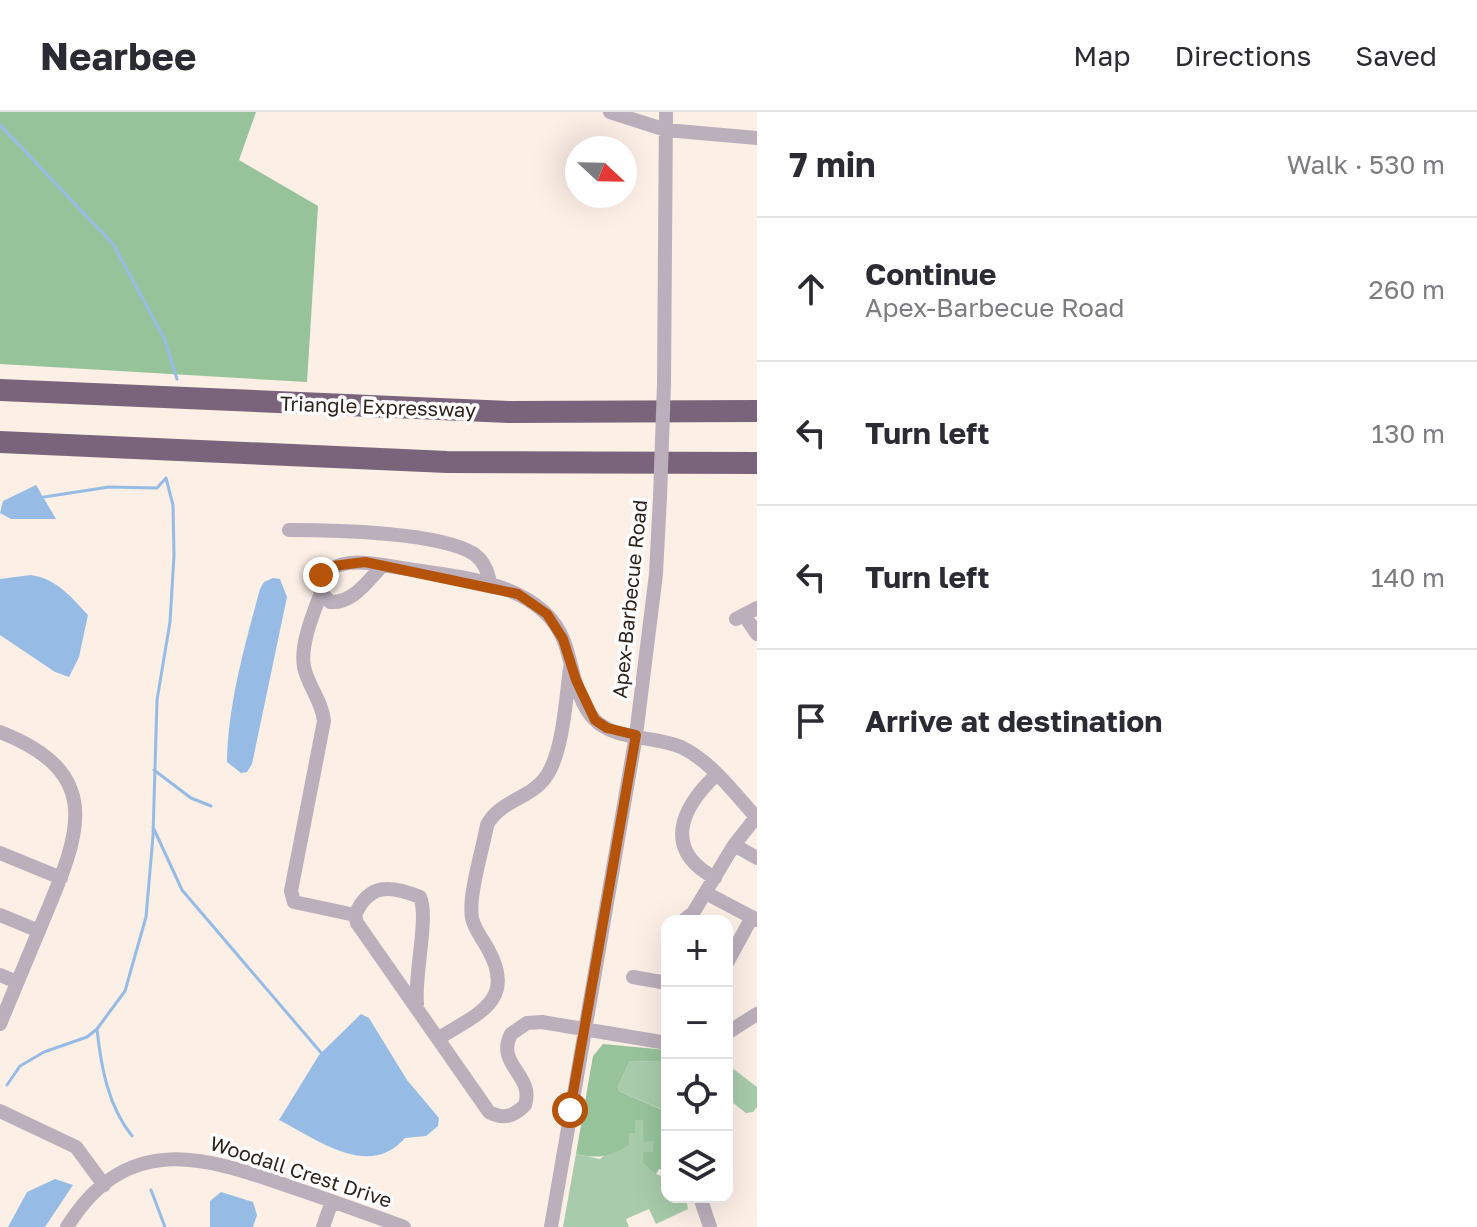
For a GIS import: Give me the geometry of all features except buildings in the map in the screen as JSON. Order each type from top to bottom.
[{"type":"highway","name":"Triangle Expressway","points":[[0,390],[494,412],[757,411]]},
{"type":"highway","points":[[0,442],[447,462],[757,463]]},
{"type":"street","points":[[610,112],[666,130],[757,138]]},
{"type":"street","name":"Apex-Barbecue Road","points":[[551,1227],[636,735],[656,574],[664,384],[666,112]]},
{"type":"street","points":[[289,530],[433,539],[457,545],[476,556],[487,568],[491,586]]},
{"type":"street","points":[[383,565],[353,596],[341,603],[330,602],[321,593],[318,582],[321,575],[333,566],[347,562],[383,565],[518,594],[547,614],[563,639],[595,720],[607,728],[682,747],[716,775],[756,817],[734,845],[690,915]]},
{"type":"street","points":[[321,593],[311,622],[304,667],[323,709],[324,721],[291,891],[294,902],[355,915],[489,1112],[503,1117],[518,1113],[525,1105],[528,1091],[507,1061],[506,1047],[511,1034],[534,1021],[661,1042]]},
{"type":"street","points":[[746,614],[757,634]]},
{"type":"street","points":[[439,1038],[487,1007],[501,983],[499,970],[475,929],[471,913],[487,825],[493,814],[545,779],[562,723],[571,664]]},
{"type":"street","points":[[0,732],[25,742],[46,757],[68,786],[76,811],[76,837],[0,1024]]},
{"type":"street","points":[[715,878],[692,865],[685,856],[682,835],[694,801],[716,775]]},
{"type":"street","points":[[734,845],[757,858]]},
{"type":"street","points":[[0,853],[61,878]]},
{"type":"street","points":[[355,915],[362,899],[371,891],[388,888],[420,897],[424,907],[415,969],[417,1004]]},
{"type":"street","points":[[706,893],[755,919],[733,954]]},
{"type":"street","points":[[0,915],[39,931]]},
{"type":"street","points":[[0,975],[17,982]]},
{"type":"street","points":[[633,977],[661,982]]},
{"type":"street","points":[[733,1029],[757,1014]]},
{"type":"street","points":[[0,1111],[76,1147],[104,1185]]},
{"type":"street","name":"Woodall Crest Drive","points":[[67,1227],[88,1198],[104,1185],[142,1165],[193,1158],[230,1165],[404,1227]]},
{"type":"street","points":[[323,1227],[332,1201]]},
{"type":"street","points":[[702,1203],[710,1227]]},
{"type":"green space","points":[[0,112],[256,112],[239,160],[318,206],[307,382],[0,364]]},
{"type":"green space","points":[[603,1044],[661,1049],[661,1062],[630,1061],[618,1086],[619,1091],[661,1109],[661,1170],[656,1174],[643,1163],[643,1152],[653,1152],[654,1141],[644,1142],[643,1120],[635,1120],[635,1133],[629,1133],[629,1145],[622,1149],[604,1156],[576,1154],[593,1056]]},
{"type":"green space","points":[[630,1061],[661,1062],[661,1109],[619,1091],[618,1086]]},
{"type":"green space","points":[[733,1069],[757,1087],[757,1107],[753,1112],[746,1113],[733,1103]]},
{"type":"green space","points":[[635,1120],[643,1120],[654,1141],[656,1174],[661,1176],[661,1203],[687,1203],[688,1209],[656,1224],[649,1209],[626,1219],[629,1227],[563,1227],[576,1154],[600,1159],[629,1133],[635,1132]]},
{"type":"water","points":[[36,485],[56,519],[11,519],[0,513],[3,501]]},
{"type":"water","points":[[31,575],[56,584],[88,615],[79,657],[69,677],[55,672],[0,635],[0,579]]},
{"type":"water","points":[[280,579],[287,597],[252,764],[247,772],[241,773],[227,762],[234,696],[260,589],[264,582]]},
{"type":"water","points":[[361,1014],[369,1018],[407,1080],[439,1118],[438,1126],[426,1136],[405,1138],[391,1150],[375,1156],[343,1152],[279,1120],[319,1055]]},
{"type":"water","points":[[55,1179],[73,1185],[45,1227],[8,1227],[27,1192]]},
{"type":"water","points":[[221,1192],[253,1202],[257,1215],[253,1227],[210,1227],[210,1201]]},
{"type":"waterway","points":[[0,125],[113,244],[164,338],[177,379]]},
{"type":"waterway","points":[[44,497],[109,487],[157,488],[166,478]]},
{"type":"waterway","points":[[7,1085],[20,1066],[44,1052],[87,1037],[97,1029],[125,991],[146,917],[153,836],[157,700],[170,622],[174,555],[173,505],[166,478]]},
{"type":"waterway","points":[[154,770],[191,798],[211,806]]},
{"type":"waterway","points":[[153,827],[182,890],[323,1055]]},
{"type":"waterway","points":[[97,1029],[111,1099],[132,1136]]},
{"type":"waterway","points":[[151,1190],[165,1227]]},
{"type":"route","points":[[321,575],[333,566],[365,562],[518,594],[547,614],[563,639],[576,680],[595,720],[607,728],[636,735],[570,1110]]}]
